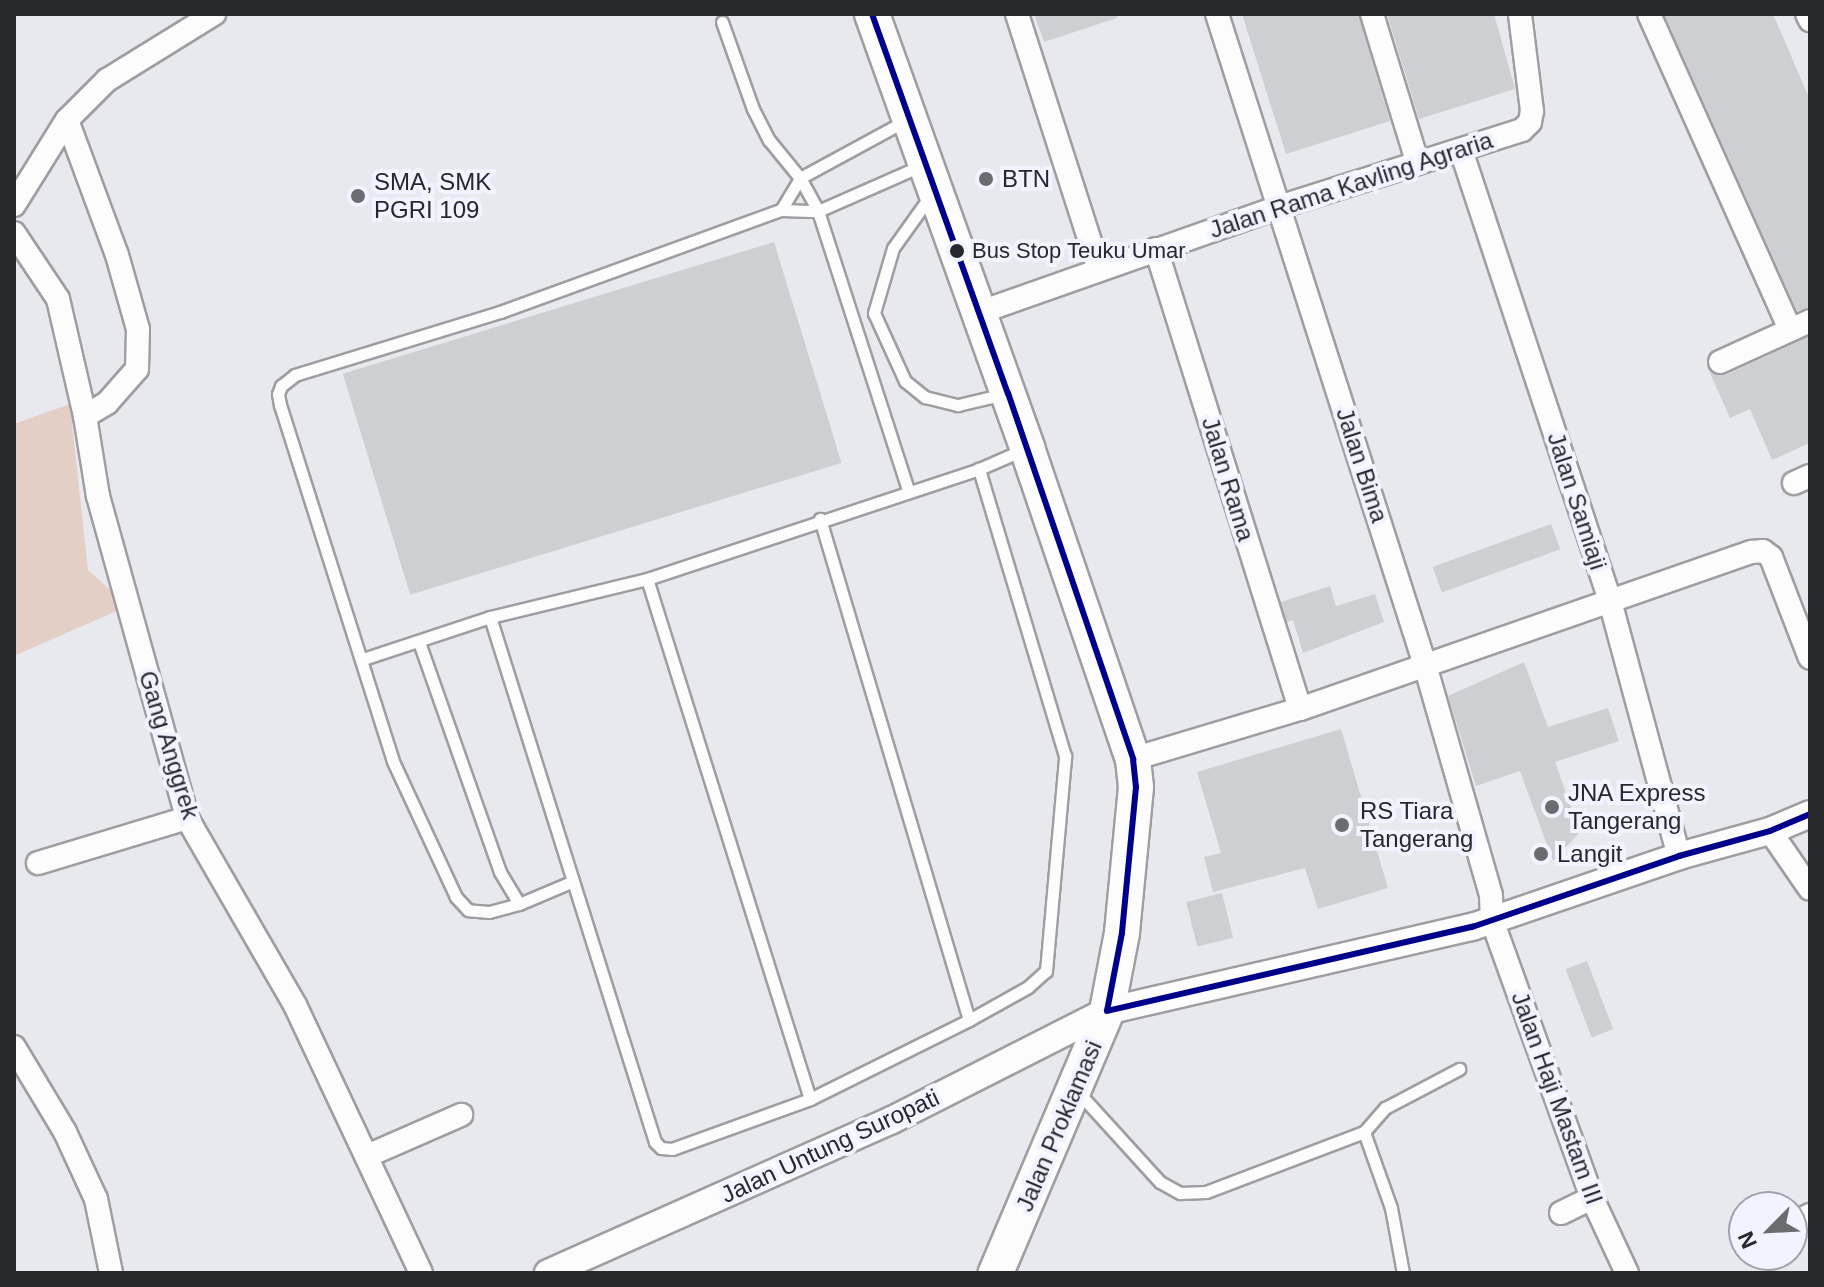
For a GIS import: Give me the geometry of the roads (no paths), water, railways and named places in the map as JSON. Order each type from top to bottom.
[{"type":"main road","name":"Jalan Proklamasi","points":[[872,14],[1027,448],[1133,759],[1136,787],[1122,933],[1107,1011],[996,1273]]},
{"type":"street","points":[[14,205],[67,120],[107,80],[214,14]]},
{"type":"street","points":[[1017,14],[1099,269]]},
{"type":"street","name":"Jalan Bima","points":[[1217,14],[1425,665],[1491,895],[1492,920]]},
{"type":"street","points":[[1372,14],[1417,161]]},
{"type":"street","name":"Jalan Rama Kavling Agraria","points":[[978,313],[1279,207],[1522,130],[1530,122],[1532,111],[1520,14]]},
{"type":"street","points":[[1649,14],[1800,325],[1720,362]]},
{"type":"street","points":[[1807,14],[1810,20]]},
{"type":"street","points":[[67,120],[117,255],[138,329],[137,369],[107,403],[85,416]]},
{"type":"street","name":"Jalan Samiaji","points":[[1461,150],[1610,601],[1679,856]]},
{"type":"street","name":"Gang Anggrek","points":[[14,233],[58,299],[85,416],[98,496],[187,818],[295,1005],[421,1273]]},
{"type":"street","name":"Jalan Rama","points":[[1156,249],[1300,709]]},
{"type":"street","points":[[1133,759],[1300,709],[1763,551],[1771,557],[1810,658]]},
{"type":"street","name":"Jalan Untung Suropati","points":[[548,1273],[892,1120],[1107,1011],[1492,920],[1679,856],[1770,831],[1810,814]]},
{"type":"street","points":[[38,863],[187,818]]},
{"type":"street","points":[[1770,831],[1810,889]]},
{"type":"street","name":"Jalan Haji Mastam III","points":[[1492,920],[1592,1198],[1627,1273]]},
{"type":"street","points":[[14,1047],[65,1132],[96,1199],[111,1273]]},
{"type":"street","points":[[367,1156],[461,1115]]},
{"type":"street","points":[[1561,1213],[1592,1198]]},
{"type":"lane","points":[[722,22],[753,109],[769,140],[800,178],[818,211],[908,490]]},
{"type":"lane","points":[[781,210],[800,178],[908,119]]},
{"type":"lane","points":[[571,882],[519,904],[489,912],[468,910],[456,897],[393,761],[280,405],[278,394],[281,386],[295,375],[500,312],[781,210],[818,211],[929,177]]},
{"type":"lane","points":[[929,177],[893,248],[874,313],[905,381],[925,397],[958,405],[1008,393]]},
{"type":"lane","points":[[363,659],[490,617],[647,579],[820,519],[979,469],[1027,448]]},
{"type":"lane","points":[[490,617],[652,1132],[661,1148],[672,1149],[810,1099],[969,1020],[1028,987],[1046,971],[1065,756],[979,469]]},
{"type":"lane","points":[[820,519],[969,1020]]},
{"type":"lane","points":[[647,579],[810,1099]]},
{"type":"lane","points":[[419,642],[500,872],[519,904]]},
{"type":"lane","points":[[1075,1088],[1160,1182],[1180,1193],[1206,1192],[1364,1132],[1385,1108],[1459,1069]]},
{"type":"lane","points":[[1364,1132],[1391,1208],[1403,1273]]},
{"type":"place","name":"BTN","points":[[986,179]]},
{"type":"place","name":"SMA, SMK PGRI 109","points":[[358,196]]},
{"type":"place","name":"Bus Stop Teuku Umar","points":[[957,251]]},
{"type":"place","name":"JNA Express Tangerang","points":[[1552,807]]},
{"type":"place","name":"RS Tiara Tangerang","points":[[1342,825]]},
{"type":"place","name":"Langit","points":[[1541,854]]}]
